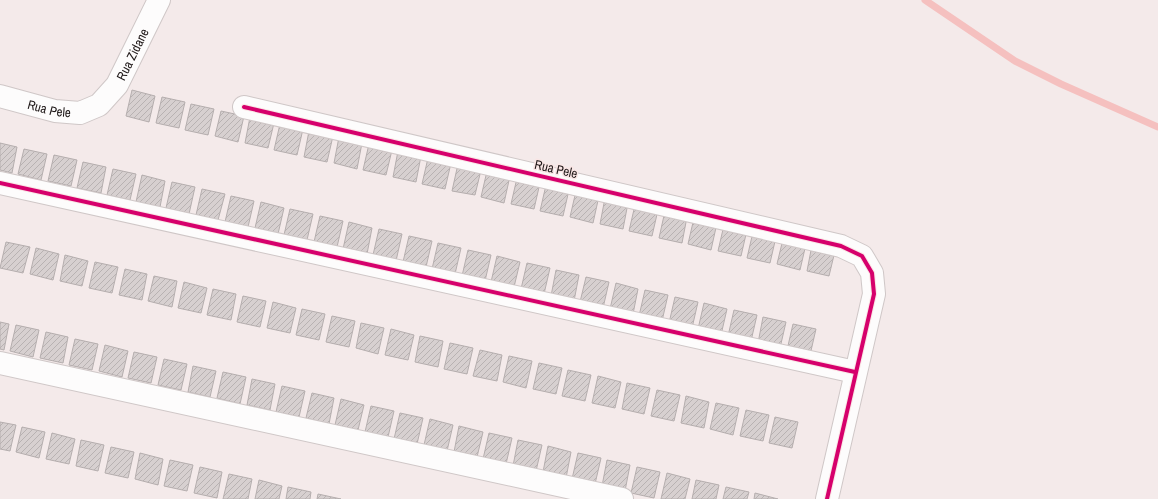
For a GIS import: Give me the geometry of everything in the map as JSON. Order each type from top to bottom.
[{"type":"street","name":"Rua Zidane","points":[[99,105],[117,85],[159,0]]},
{"type":"street","name":"Rua Pele","points":[[0,96],[55,111],[80,112],[99,105]]},
{"type":"street","name":"Rua Pele","points":[[244,107],[841,246],[862,256],[872,273],[874,294],[855,372]]},
{"type":"street","points":[[0,183],[855,372],[827,499]]},
{"type":"street","points":[[0,363],[622,499]]},
{"type":"building","points":[[132,90],[155,96],[149,122],[126,116]]},
{"type":"building","points":[[162,97],[185,102],[179,128],[156,123]]},
{"type":"building","points":[[191,104],[214,109],[208,135],[185,130]]},
{"type":"building","points":[[221,111],[244,116],[238,142],[215,136]]},
{"type":"building","points":[[250,117],[274,123],[268,148],[245,143]]},
{"type":"building","points":[[280,124],[303,129],[297,155],[274,150]]},
{"type":"building","points":[[309,131],[333,136],[327,162],[304,157]]},
{"type":"building","points":[[339,137],[362,143],[357,169],[334,163]]},
{"type":"building","points":[[0,143],[17,147],[12,173],[0,170]]},
{"type":"building","points":[[369,144],[392,150],[386,175],[363,170]]},
{"type":"building","points":[[24,149],[47,154],[41,180],[18,174]]},
{"type":"building","points":[[398,151],[421,156],[416,182],[393,177]]},
{"type":"building","points":[[54,155],[77,160],[71,186],[48,181]]},
{"type":"building","points":[[428,158],[451,163],[445,189],[422,184]]},
{"type":"building","points":[[83,162],[106,167],[101,193],[77,188]]},
{"type":"building","points":[[458,164],[481,170],[475,195],[452,191]]},
{"type":"building","points":[[113,169],[136,174],[130,200],[107,195]]},
{"type":"building","points":[[487,171],[510,176],[504,203],[481,197]]},
{"type":"building","points":[[142,175],[165,181],[160,207],[136,202]]},
{"type":"building","points":[[517,178],[540,183],[534,209],[511,204]]},
{"type":"building","points":[[172,182],[195,187],[189,214],[166,208]]},
{"type":"building","points":[[546,185],[569,190],[563,216],[540,211]]},
{"type":"building","points":[[202,189],[225,194],[218,220],[196,215]]},
{"type":"building","points":[[576,191],[599,196],[593,223],[570,217]]},
{"type":"building","points":[[231,196],[254,201],[248,227],[225,222]]},
{"type":"building","points":[[605,198],[628,203],[623,229],[600,224]]},
{"type":"building","points":[[261,202],[284,208],[278,234],[255,228]]},
{"type":"building","points":[[635,205],[658,210],[652,236],[629,231]]},
{"type":"building","points":[[290,209],[313,214],[307,240],[284,235]]},
{"type":"building","points":[[665,211],[687,217],[682,243],[659,238]]},
{"type":"building","points":[[320,216],[343,221],[337,247],[314,242]]},
{"type":"building","points":[[694,218],[717,223],[711,250],[688,244]]},
{"type":"building","points":[[349,222],[372,228],[367,254],[343,249]]},
{"type":"building","points":[[724,225],[747,230],[741,256],[718,251]]},
{"type":"building","points":[[379,229],[402,234],[396,261],[373,255]]},
{"type":"building","points":[[753,232],[776,237],[770,263],[747,258]]},
{"type":"building","points":[[409,236],[432,241],[426,267],[403,262]]},
{"type":"building","points":[[783,239],[806,244],[800,270],[777,264]]},
{"type":"building","points":[[6,242],[30,247],[23,273],[0,268]]},
{"type":"building","points":[[438,243],[461,248],[455,274],[432,269]]},
{"type":"building","points":[[812,245],[835,251],[829,276],[807,271]]},
{"type":"building","points":[[36,248],[59,254],[53,280],[30,274]]},
{"type":"building","points":[[468,250],[491,255],[485,281],[462,276]]},
{"type":"building","points":[[65,255],[88,261],[82,286],[60,281]]},
{"type":"building","points":[[497,256],[520,262],[514,287],[491,282]]},
{"type":"building","points":[[95,262],[118,267],[112,293],[89,288]]},
{"type":"building","points":[[527,263],[550,268],[544,294],[521,289]]},
{"type":"building","points":[[125,269],[147,274],[142,300],[119,295]]},
{"type":"building","points":[[556,270],[579,275],[574,301],[551,296]]},
{"type":"building","points":[[154,276],[177,281],[172,307],[148,301]]},
{"type":"building","points":[[586,277],[609,282],[603,308],[580,302]]},
{"type":"building","points":[[184,282],[207,288],[201,313],[178,308]]},
{"type":"building","points":[[616,283],[638,289],[633,314],[610,309]]},
{"type":"building","points":[[213,289],[236,294],[231,320],[207,315]]},
{"type":"building","points":[[645,290],[668,295],[662,321],[639,316]]},
{"type":"building","points":[[243,296],[266,301],[260,327],[237,322]]},
{"type":"building","points":[[675,297],[698,302],[692,328],[669,323]]},
{"type":"building","points":[[273,302],[296,308],[290,333],[267,328]]},
{"type":"building","points":[[704,303],[727,309],[721,335],[698,329]]},
{"type":"building","points":[[302,309],[325,314],[319,340],[296,335]]},
{"type":"building","points":[[734,310],[757,315],[751,341],[728,336]]},
{"type":"building","points":[[332,316],[355,321],[349,347],[326,342]]},
{"type":"building","points":[[763,317],[786,322],[780,348],[758,343]]},
{"type":"building","points":[[0,322],[9,324],[4,350],[0,349]]},
{"type":"building","points":[[361,323],[384,328],[378,354],[356,348]]},
{"type":"building","points":[[793,324],[816,329],[810,355],[787,350]]},
{"type":"building","points":[[16,325],[39,330],[33,357],[10,351]]},
{"type":"building","points":[[391,329],[414,335],[408,360],[385,355]]},
{"type":"building","points":[[46,332],[68,337],[63,363],[40,358]]},
{"type":"building","points":[[420,336],[443,341],[438,367],[415,362]]},
{"type":"building","points":[[75,339],[98,344],[92,370],[69,365]]},
{"type":"building","points":[[450,343],[473,348],[467,374],[444,369]]},
{"type":"building","points":[[105,345],[128,351],[122,377],[99,371]]},
{"type":"building","points":[[480,350],[502,355],[497,381],[473,376]]},
{"type":"building","points":[[134,352],[157,357],[151,383],[128,378]]},
{"type":"building","points":[[509,356],[532,361],[526,388],[503,382]]},
{"type":"building","points":[[164,359],[187,364],[181,390],[158,385]]},
{"type":"building","points":[[539,363],[562,368],[556,394],[533,389]]},
{"type":"building","points":[[193,366],[216,371],[210,397],[188,392]]},
{"type":"building","points":[[568,370],[591,375],[585,401],[562,396]]},
{"type":"building","points":[[223,372],[246,377],[240,404],[217,398]]},
{"type":"building","points":[[598,376],[621,382],[615,408],[592,403]]},
{"type":"building","points":[[252,379],[275,384],[270,410],[247,405]]},
{"type":"building","points":[[627,383],[650,388],[644,414],[622,409]]},
{"type":"building","points":[[282,386],[305,391],[299,417],[276,412]]},
{"type":"building","points":[[657,390],[680,395],[674,421],[651,416]]},
{"type":"building","points":[[312,393],[334,398],[329,424],[306,418]]},
{"type":"building","points":[[686,396],[709,402],[704,428],[681,423]]},
{"type":"building","points":[[341,399],[364,405],[358,430],[335,425]]},
{"type":"building","points":[[716,403],[739,408],[733,435],[710,429]]},
{"type":"building","points":[[371,406],[394,411],[388,437],[365,432]]},
{"type":"building","points":[[746,410],[769,415],[763,441],[740,436]]},
{"type":"building","points":[[400,413],[423,418],[417,444],[394,439]]},
{"type":"building","points":[[775,417],[798,422],[792,448],[769,443]]},
{"type":"building","points":[[430,419],[453,425],[447,451],[424,445]]},
{"type":"building","points":[[0,422],[16,425],[10,451],[0,449]]},
{"type":"building","points":[[459,426],[483,432],[477,457],[454,452]]},
{"type":"building","points":[[22,427],[45,432],[39,458],[16,452]]},
{"type":"building","points":[[52,433],[75,439],[69,464],[46,459]]},
{"type":"building","points":[[489,433],[512,438],[506,464],[483,459]]},
{"type":"building","points":[[81,440],[104,445],[98,471],[76,466]]},
{"type":"building","points":[[518,440],[542,445],[536,471],[513,466]]},
{"type":"building","points":[[548,446],[571,452],[566,478],[543,472]]},
{"type":"building","points":[[111,447],[134,452],[128,478],[105,473]]},
{"type":"building","points":[[140,453],[163,459],[158,485],[135,479]]},
{"type":"building","points":[[578,453],[601,458],[595,484],[572,479]]},
{"type":"building","points":[[170,460],[193,465],[187,491],[164,486]]},
{"type":"building","points":[[607,460],[630,465],[625,491],[602,486]]},
{"type":"building","points":[[200,467],[222,472],[217,498],[194,493]]},
{"type":"building","points":[[637,467],[660,472],[654,498],[631,493]]},
{"type":"building","points":[[667,473],[690,479],[685,499],[661,499]]},
{"type":"building","points":[[229,474],[252,479],[248,499],[223,499]]},
{"type":"building","points":[[259,480],[282,486],[279,499],[255,499]]},
{"type":"building","points":[[696,480],[719,485],[716,499],[692,499]]},
{"type":"building","points":[[288,487],[311,492],[310,499],[286,499]]},
{"type":"building","points":[[726,487],[749,492],[747,499],[723,499]]},
{"type":"building","points":[[755,493],[778,499],[754,499]]},
{"type":"building","points":[[318,494],[341,499],[317,499]]},
{"type":"waterway","points":[[925,0],[1015,61],[1061,84],[1158,127]]},
{"type":"cycle path","points":[[244,107],[841,246],[862,256],[872,273],[874,294],[827,499]]},
{"type":"cycle path","points":[[0,183],[855,372]]}]
